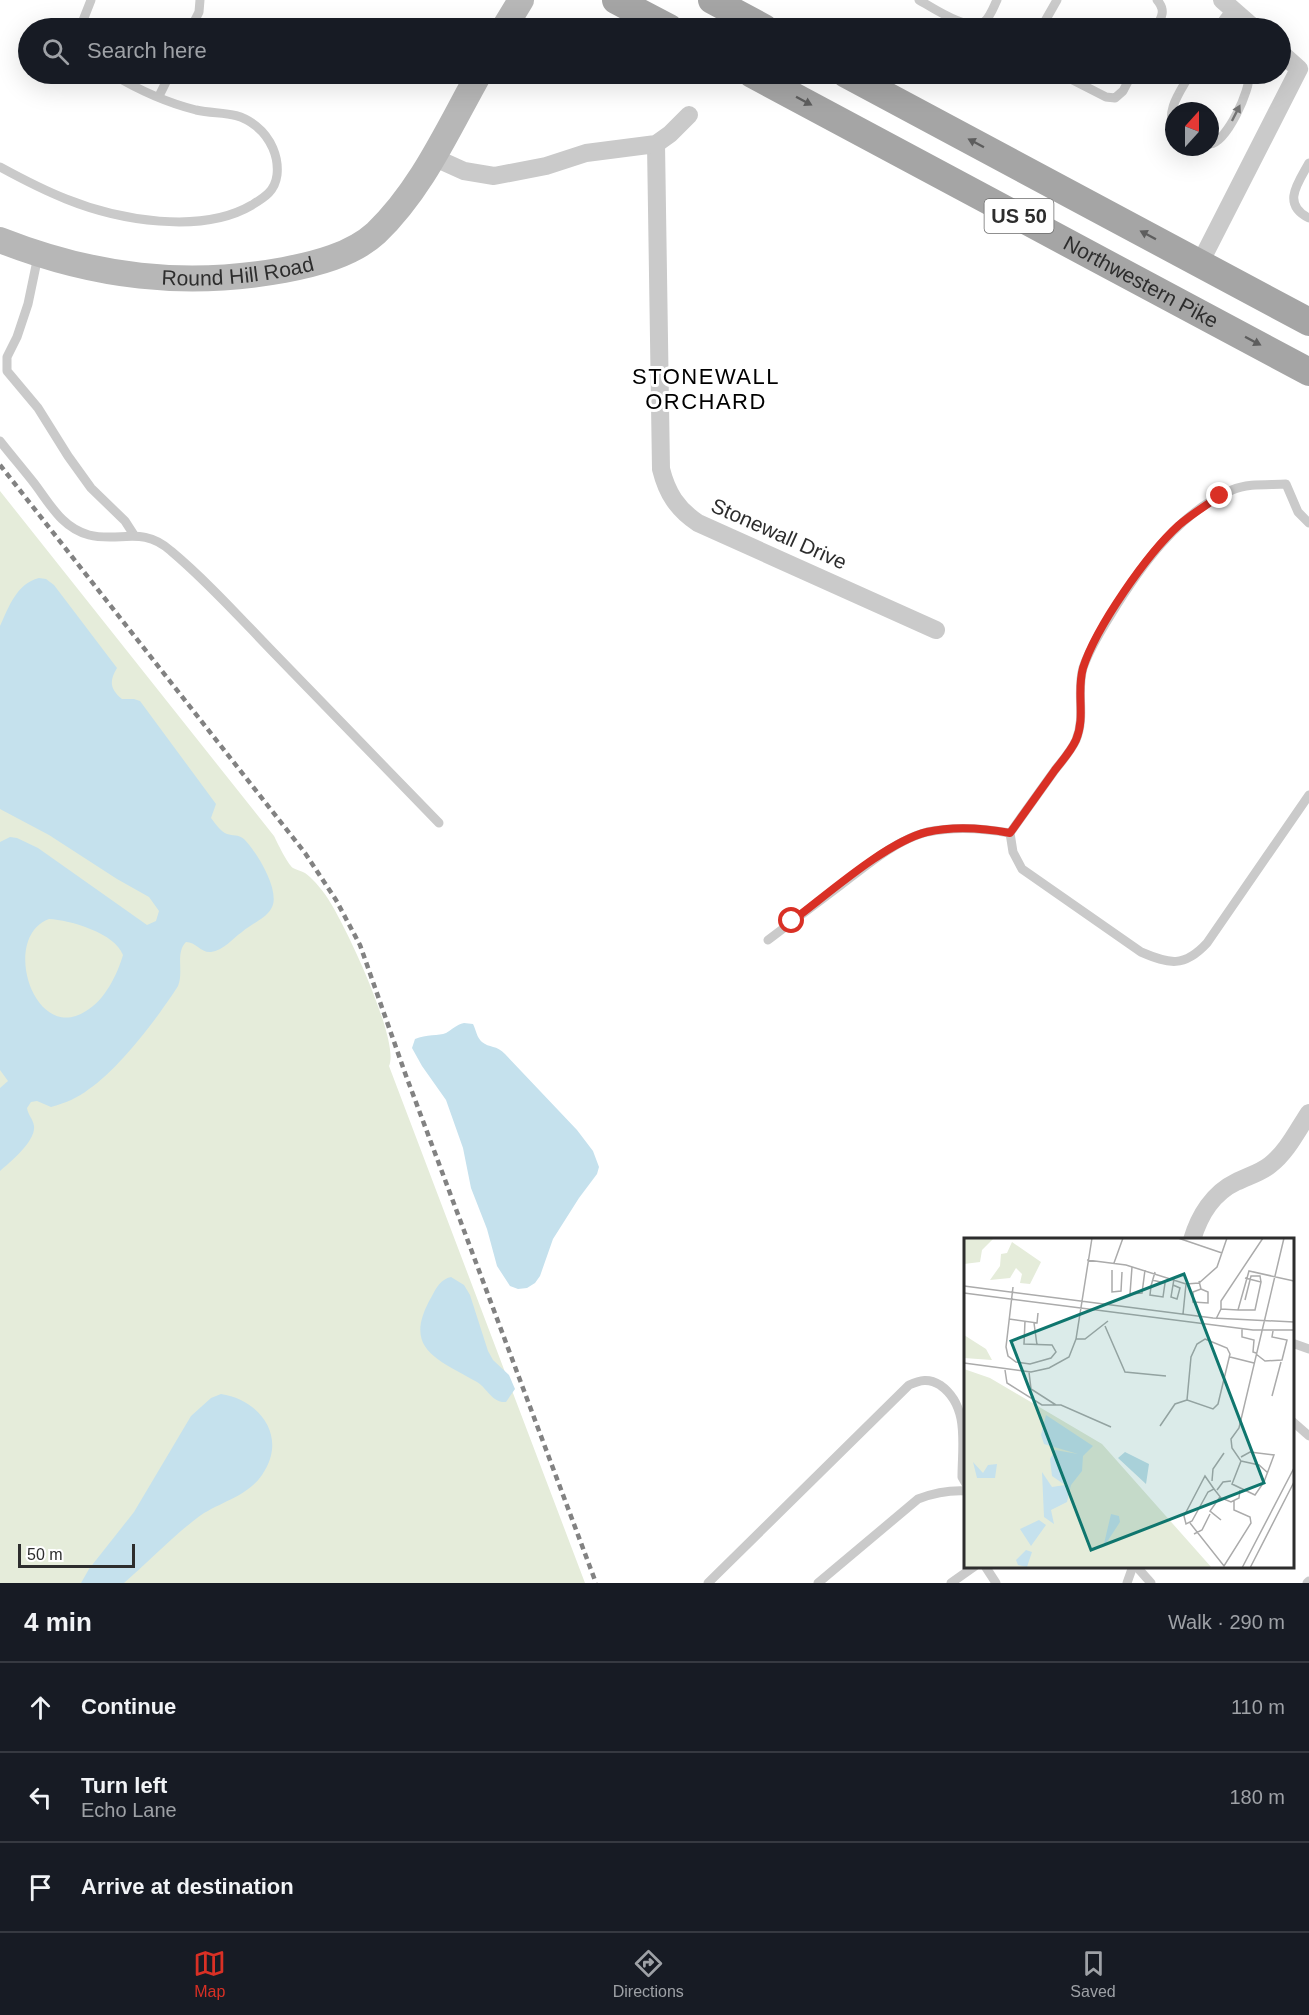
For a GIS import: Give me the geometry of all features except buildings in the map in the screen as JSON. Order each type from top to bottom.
[{"type":"main road","points":[[616,0],[650,18]]},
{"type":"main road","points":[[712,0],[745,18]]},
{"type":"main road","name":"Northwestern Pike","points":[[771,84],[1309,372]]},
{"type":"main road","name":"Northwestern Pike","points":[[865,84],[1309,322]]},
{"type":"main road","points":[[1137,279],[1177,282],[1190,276],[1200,263]]},
{"type":"street","points":[[510,18],[521,0]]},
{"type":"street","points":[[1227,4],[1243,18]]},
{"type":"street","points":[[1200,263],[1304,71],[1291,60]]},
{"type":"street","name":"Round Hill Road","points":[[0,240],[38,254],[98,270],[140,277],[182,280],[257,275],[304,266],[342,254],[374,235],[406,200],[433,157],[473,84]]},
{"type":"street","points":[[433,157],[464,171],[494,176],[546,166],[586,153],[656,144],[688,116]]},
{"type":"street","name":"Stonewall Drive","points":[[656,144],[661,469],[672,499],[685,514],[698,523],[936,630]]},
{"type":"street","points":[[1192,1238],[1206,1208],[1220,1193],[1234,1183],[1269,1165],[1283,1152],[1309,1113]]},
{"type":"lane","points":[[84,18],[91,0]]},
{"type":"lane","points":[[196,18],[200,0]]},
{"type":"lane","points":[[919,0],[954,18]]},
{"type":"lane","points":[[988,18],[997,0]]},
{"type":"lane","points":[[1047,18],[1057,0]]},
{"type":"lane","points":[[1158,0],[1162,7],[1161,18]]},
{"type":"lane","points":[[1221,18],[1227,4]]},
{"type":"lane","points":[[0,167],[35,186],[68,200],[102,211],[145,219],[203,221],[224,217],[244,210],[273,188],[277,176],[274,149],[256,126],[240,116],[197,110],[133,84]]},
{"type":"lane","points":[[159,96],[165,84]]},
{"type":"lane","points":[[1081,84],[1106,97],[1115,98],[1127,84]]},
{"type":"lane","points":[[1176,102],[1185,84]]},
{"type":"lane","points":[[1219,140],[1224,136],[1250,84]]},
{"type":"lane","points":[[1309,163],[1295,188],[1293,200],[1295,208],[1309,218]]},
{"type":"lane","points":[[38,254],[28,304],[17,337],[7,357],[7,371],[38,408],[91,488],[125,521],[134,535]]},
{"type":"lane","points":[[0,441],[36,485],[47,503],[61,519],[74,529],[89,535],[109,538],[134,535],[150,538],[171,550],[439,823]]},
{"type":"lane","points":[[1309,523],[1298,512],[1286,484],[1246,486],[1220,496],[1179,525],[1145,563],[1100,632],[1083,670],[1082,724],[1075,743],[1010,833],[1016,861],[1028,874],[1141,951],[1160,960],[1178,962],[1197,954],[1207,943],[1309,795]]},
{"type":"lane","points":[[768,940],[870,862],[902,843],[925,833],[949,828],[989,829],[1010,833]]},
{"type":"lane","points":[[1294,1343],[1309,1349]]},
{"type":"lane","points":[[708,1583],[909,1385],[918,1381],[928,1380],[936,1383],[951,1396],[961,1413],[964,1451],[962,1477],[964,1480]]},
{"type":"lane","points":[[1294,1422],[1309,1436]]},
{"type":"lane","points":[[818,1583],[918,1499],[934,1493],[964,1491]]},
{"type":"lane","points":[[951,1583],[972,1568]]},
{"type":"lane","points":[[986,1568],[996,1583]]},
{"type":"lane","points":[[1127,1583],[1133,1568]]},
{"type":"lane","points":[[1136,1568],[1151,1583]]},
{"type":"green space","points":[[0,491],[274,836],[291,866],[305,873],[320,888],[343,926],[368,979],[378,1007],[390,1053],[389,1066],[585,1583],[0,1583]]},
{"type":"water","points":[[39,578],[46,579],[54,585],[117,668],[112,681],[115,692],[122,699],[140,701],[216,804],[211,818],[224,833],[242,837],[261,863],[271,883],[274,902],[265,916],[220,949],[207,952],[186,942],[180,957],[178,986],[138,1041],[113,1069],[80,1095],[51,1107],[37,1101],[31,1102],[27,1108],[33,1121],[34,1132],[22,1151],[0,1171],[0,1088],[8,1081],[0,1070],[0,842],[10,837],[17,838],[38,848],[147,925],[156,921],[159,911],[149,897],[49,835],[0,809],[0,626],[14,597],[24,585]],"holes":[[[49,919],[80,925],[102,934],[111,940],[123,955],[114,979],[99,1000],[86,1011],[67,1018],[51,1014],[39,1002],[30,984],[25,965],[27,946],[34,930]]]},
{"type":"water","points":[[464,1023],[473,1024],[482,1042],[502,1051],[577,1130],[593,1151],[599,1167],[597,1174],[553,1239],[540,1276],[527,1288],[518,1289],[510,1286],[497,1266],[487,1229],[471,1188],[463,1148],[446,1100],[412,1048],[415,1039],[446,1033]]},
{"type":"water","points":[[451,1277],[464,1285],[470,1295],[488,1351],[493,1360],[509,1375],[515,1389],[506,1402],[497,1400],[477,1382],[437,1359],[422,1340],[420,1329],[423,1314],[437,1287]]},
{"type":"water","points":[[221,1394],[248,1404],[266,1423],[271,1435],[272,1448],[262,1475],[248,1489],[197,1518],[124,1583],[81,1583],[89,1569],[134,1512],[191,1416],[211,1398]]},
{"type":"railway","points":[[0,465],[305,853],[336,900],[360,945],[405,1073],[596,1583]]},
{"type":"district","name":"STONEWALL ORCHARD","points":[[706,388]]},
{"type":"route","points":[[792,921],[870,862],[902,843],[925,833],[949,828],[989,829],[1010,833],[1075,743],[1082,724],[1083,670],[1100,632],[1122,596],[1145,563],[1179,525],[1220,496]]}]
